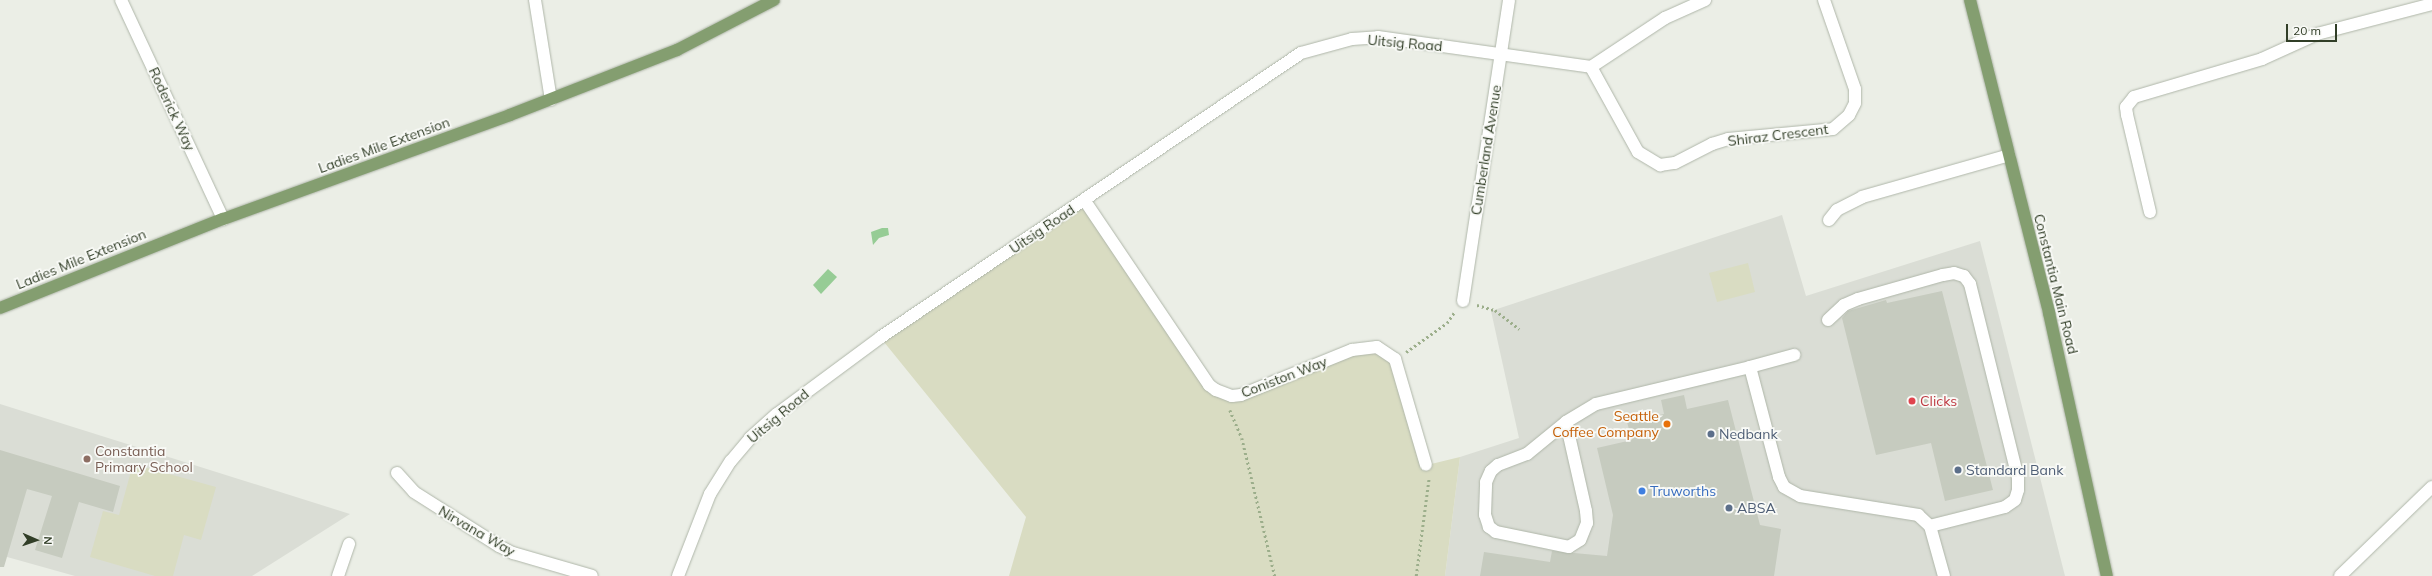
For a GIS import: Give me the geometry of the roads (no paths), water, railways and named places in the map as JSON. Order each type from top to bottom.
[{"type":"main road","name":"Ladies Mile Extension","points":[[0,308],[223,219],[550,100],[677,50],[774,0]]},
{"type":"main road","name":"Constantia Main Road","points":[[1970,0],[2049,313],[2107,576]]},
{"type":"street","name":"Roderick Way","points":[[121,0],[223,219]]},
{"type":"street","points":[[535,0],[550,100]]},
{"type":"street","name":"Cumberland Avenue","points":[[1463,301],[1509,0]]},
{"type":"street","points":[[1501,54],[1591,67],[1665,18],[1705,0]]},
{"type":"street","name":"Shiraz Crescent","points":[[1591,67],[1638,152],[1660,165],[1675,163],[1712,144],[1728,139],[1833,129],[1849,115],[1855,103],[1855,89],[1824,0]]},
{"type":"street","points":[[2150,212],[2126,108],[2134,97],[2262,59],[2317,34],[2432,4]]},
{"type":"street","name":"Uitsig Road","points":[[678,576],[710,494],[731,461],[750,438],[777,414],[881,337],[1301,52],[1345,40],[1378,37],[1501,54]]},
{"type":"street","points":[[1829,220],[1837,210],[1862,197],[2009,154]]},
{"type":"street","name":"Coniston Way","points":[[1085,200],[1209,385],[1224,394],[1241,395],[1364,347],[1386,350],[1396,359],[1426,465]]},
{"type":"street","points":[[1828,320],[1844,305],[1858,299],[1943,274],[1954,273],[1964,276],[1970,284],[2018,478],[2018,490],[2015,500],[2005,507],[1930,526]]},
{"type":"street","points":[[1566,422],[1586,511],[1587,523],[1580,540],[1569,547],[1496,532],[1489,527],[1485,515],[1486,482],[1491,471],[1498,465],[1527,454],[1566,422],[1596,404],[1794,355]]},
{"type":"street","points":[[1750,367],[1779,477],[1784,487],[1800,496],[1907,512],[1925,520],[1930,526],[1944,576]]},
{"type":"street","name":"Nirvana Way","points":[[397,473],[414,492],[499,546],[513,553],[592,576]]},
{"type":"street","points":[[2340,576],[2432,487]]},
{"type":"street","points":[[338,576],[349,544]]},
{"type":"place","name":"Clicks","points":[[1912,401]]},
{"type":"place","name":"Seattle Coffee Company","points":[[1667,424]]},
{"type":"place","name":"Nedbank","points":[[1711,434]]},
{"type":"place","name":"Constantia Primary School","points":[[87,459]]},
{"type":"place","name":"Standard Bank","points":[[1958,470]]},
{"type":"place","name":"Truworths","points":[[1642,491]]},
{"type":"place","name":"ABSA","points":[[1729,508]]}]
